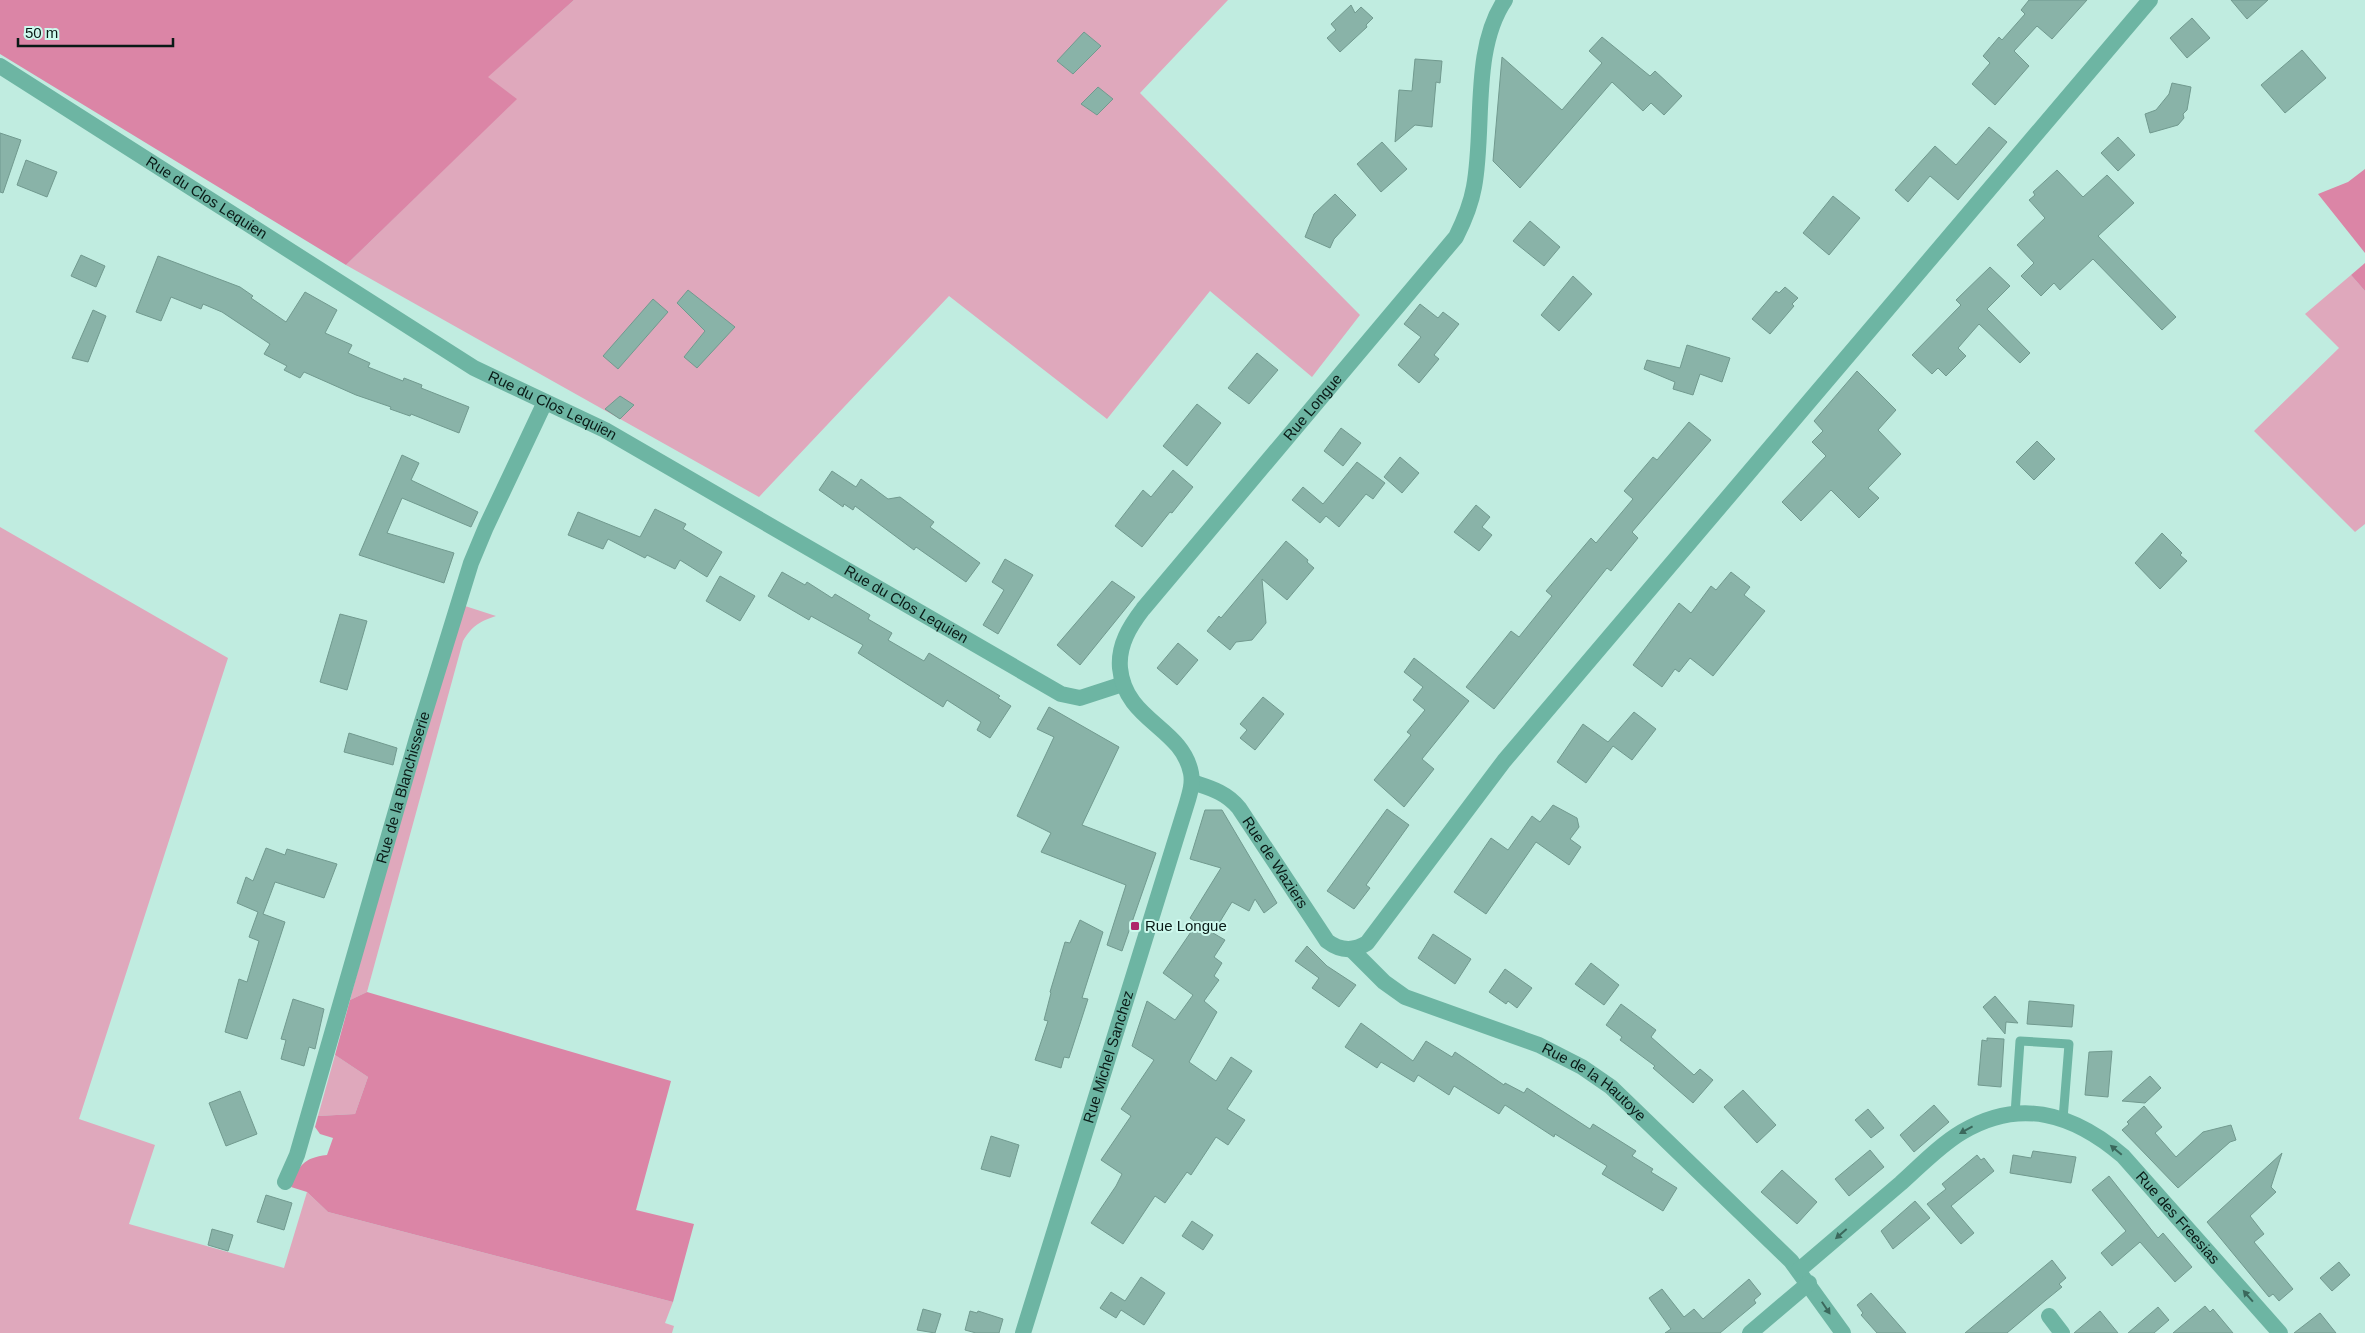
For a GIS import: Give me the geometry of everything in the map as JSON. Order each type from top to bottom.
[{"type":"street","name":"Rue Longue","points":[[1192,782],[1191,772],[1182,752],[1132,703],[1123,684],[1120,663],[1124,640],[1136,618],[1456,237],[1466,215],[1474,188],[1484,66],[1489,39],[1498,12],[1505,0]]},
{"type":"street","points":[[1352,950],[1367,942],[1373,936],[1504,761],[2150,0]]},
{"type":"street","name":"Rue du Clos Lequien","points":[[0,66],[474,368],[605,430],[1061,694],[1080,698],[1123,684]]},
{"type":"street","name":"Rue de la Blanchisserie","points":[[285,1182],[297,1155],[417,738],[471,563],[545,402]]},
{"type":"street","name":"Rue de Waziers","points":[[1192,782],[1215,789],[1232,800],[1320,934],[1334,946],[1352,950]]},
{"type":"street","name":"Rue Michel Sanchez","points":[[1023,1333],[1192,782]]},
{"type":"street","name":"Rue de la Hautoye","points":[[1352,950],[1384,982],[1406,997],[1524,1039],[1569,1059],[1597,1077],[1636,1110],[1799,1270],[1843,1333]]},
{"type":"street","name":"Rue des Freesias","points":[[1799,1270],[1961,1132],[1979,1123],[2015,1114],[2035,1113],[2063,1119],[2094,1133],[2123,1156],[2280,1333]]},
{"type":"street","points":[[1750,1333],[1809,1283]]},
{"type":"street","points":[[2048,1316],[2062,1333]]},
{"type":"lane","points":[[2015,1114],[2020,1041],[2069,1044],[2063,1119]]},
{"type":"shaded area","points":[[0,0],[574,0],[488,77],[517,99],[346,265],[0,54]]},
{"type":"shaded area","points":[[574,0],[1228,0],[1140,93],[1360,315],[1312,377],[1210,291],[1107,419],[949,296],[759,497],[346,265],[516,99],[487,77]]},
{"type":"shaded area","points":[[2365,169],[2365,253],[2318,194],[2348,182]]},
{"type":"shaded area","points":[[2365,263],[2365,291],[2351,275]]},
{"type":"shaded area","points":[[2351,275],[2365,291],[2365,524],[2355,532],[2254,431],[2339,348],[2305,314]]},
{"type":"shaded area","points":[[0,527],[228,658],[79,1119],[155,1145],[129,1224],[284,1268],[307,1192],[328,1212],[673,1302],[665,1323],[674,1326],[672,1333],[0,1333]]},
{"type":"shaded area","points":[[465,606],[496,616],[477,625],[463,641],[367,992],[350,1000],[404,800]]},
{"type":"shaded area","points":[[367,992],[671,1081],[636,1210],[694,1224],[673,1302],[328,1212],[307,1192],[291,1187],[303,1164],[312,1158],[327,1155],[333,1138],[320,1134],[315,1127],[318,1116],[355,1114],[368,1077],[335,1055],[350,1000]]},
{"type":"shaded area","points":[[335,1055],[368,1077],[355,1114],[318,1116]]},
{"type":"building","points":[[2029,0],[2087,0],[2052,39],[2037,26],[2014,51],[2029,66],[1995,105],[1972,84],[1990,63],[1983,56],[1999,37],[2002,40],[2025,14],[2021,10]]},
{"type":"building","points":[[2231,0],[2268,0],[2247,19]]},
{"type":"building","points":[[1351,5],[1355,13],[1361,7],[1373,18],[1366,25],[1367,27],[1340,52],[1327,38],[1336,30],[1331,24]]},
{"type":"building","points":[[2192,18],[2210,38],[2187,58],[2170,38]]},
{"type":"building","points":[[1084,32],[1101,46],[1073,74],[1057,61]]},
{"type":"building","points":[[1602,37],[1650,76],[1655,71],[1682,96],[1664,115],[1651,103],[1643,111],[1612,82],[1520,188],[1493,161],[1502,57],[1562,110],[1602,63],[1589,51]]},
{"type":"building","points":[[2302,50],[2326,78],[2285,113],[2261,85]]},
{"type":"building","points":[[1415,59],[1442,61],[1440,83],[1436,82],[1432,127],[1415,125],[1395,142],[1399,90],[1412,91]]},
{"type":"building","points":[[2172,83],[2191,87],[2187,110],[2183,114],[2184,118],[2178,125],[2150,133],[2145,114],[2156,110],[2169,94]]},
{"type":"building","points":[[1098,87],[1113,99],[1097,115],[1081,104]]},
{"type":"building","points":[[1989,127],[2007,142],[1958,200],[1930,176],[1908,202],[1895,190],[1935,146],[1956,165]]},
{"type":"building","points":[[0,133],[21,140],[3,193],[0,192]]},
{"type":"building","points":[[2118,137],[2135,155],[2118,171],[2101,153]]},
{"type":"building","points":[[1382,142],[1407,169],[1381,192],[1357,164]]},
{"type":"building","points":[[26,160],[57,172],[47,197],[17,185]]},
{"type":"building","points":[[2057,170],[2083,197],[2107,175],[2134,203],[2098,236],[2176,317],[2162,330],[2093,259],[2060,290],[2054,283],[2041,296],[2021,276],[2034,263],[2017,245],[2045,218],[2029,200],[2035,195],[2033,192]]},
{"type":"building","points":[[1335,194],[1356,215],[1334,239],[1330,248],[1305,237],[1314,214]]},
{"type":"building","points":[[1833,196],[1860,218],[1829,255],[1803,233]]},
{"type":"building","points":[[1530,221],[1560,247],[1544,266],[1513,241]]},
{"type":"building","points":[[81,255],[105,266],[96,287],[71,276]]},
{"type":"building","points":[[158,256],[240,287],[253,296],[251,298],[286,322],[305,292],[337,310],[325,333],[352,345],[348,353],[370,363],[368,367],[403,381],[404,378],[422,385],[421,388],[469,407],[459,433],[411,414],[410,416],[390,409],[391,407],[356,395],[304,372],[300,378],[284,370],[287,366],[264,354],[270,344],[222,312],[203,304],[201,309],[171,297],[161,321],[136,312]]},
{"type":"building","points":[[1990,267],[2010,286],[1987,309],[2030,353],[2020,363],[1979,324],[1958,348],[1966,356],[1946,376],[1938,368],[1932,374],[1912,355],[1961,305],[1956,300]]},
{"type":"building","points":[[1573,276],[1592,294],[1559,331],[1541,315]]},
{"type":"building","points":[[1785,287],[1798,298],[1792,304],[1794,306],[1770,334],[1752,319],[1776,291],[1779,293]]},
{"type":"building","points":[[688,290],[735,327],[697,368],[684,357],[705,331],[677,303]]},
{"type":"building","points":[[653,299],[668,312],[618,369],[603,356]]},
{"type":"building","points":[[1420,304],[1438,318],[1443,312],[1459,324],[1434,355],[1439,359],[1419,383],[1398,365],[1421,337],[1404,324]]},
{"type":"building","points":[[93,310],[106,316],[88,362],[72,358]]},
{"type":"building","points":[[1687,345],[1730,358],[1722,382],[1700,374],[1693,395],[1673,389],[1675,382],[1644,369],[1647,360],[1680,368]]},
{"type":"building","points":[[1257,353],[1278,370],[1249,404],[1228,388]]},
{"type":"building","points":[[1857,371],[1896,410],[1878,430],[1901,454],[1868,488],[1879,498],[1859,518],[1831,490],[1801,521],[1782,502],[1826,456],[1812,442],[1823,431],[1814,421]]},
{"type":"building","points":[[620,396],[634,405],[620,419],[605,409]]},
{"type":"building","points":[[1197,404],[1221,423],[1187,466],[1163,446]]},
{"type":"building","points":[[1689,422],[1711,440],[1632,532],[1638,538],[1611,571],[1607,568],[1494,709],[1466,687],[1511,631],[1519,637],[1552,596],[1546,591],[1591,538],[1596,543],[1633,499],[1624,491],[1653,457],[1657,460]]},
{"type":"building","points":[[1341,428],[1361,443],[1343,466],[1324,451]]},
{"type":"building","points":[[2037,441],[2055,459],[2034,480],[2016,462]]},
{"type":"building","points":[[402,455],[419,463],[411,480],[478,512],[471,527],[402,498],[387,533],[454,553],[444,583],[359,555]]},
{"type":"building","points":[[1400,457],[1419,473],[1402,493],[1384,477]]},
{"type":"building","points":[[1357,462],[1385,483],[1373,499],[1366,494],[1339,527],[1326,516],[1320,523],[1292,500],[1303,487],[1323,504]]},
{"type":"building","points":[[1173,470],[1193,487],[1142,547],[1115,526],[1143,490],[1151,497]]},
{"type":"building","points":[[832,471],[856,487],[861,479],[888,499],[900,497],[934,522],[930,527],[980,563],[966,582],[916,547],[914,550],[855,506],[853,510],[844,504],[843,507],[819,490]]},
{"type":"building","points":[[1476,505],[1490,517],[1482,527],[1492,535],[1479,551],[1454,532]]},
{"type":"building","points":[[655,509],[686,524],[683,529],[722,552],[707,577],[680,560],[675,569],[647,555],[645,558],[608,539],[603,549],[568,535],[578,512],[640,537]]},
{"type":"building","points":[[2162,533],[2182,553],[2180,555],[2187,561],[2160,589],[2135,563]]},
{"type":"building","points":[[1286,541],[1308,560],[1307,562],[1314,568],[1287,600],[1262,579],[1266,623],[1252,640],[1236,642],[1230,650],[1207,631],[1219,616],[1221,618]]},
{"type":"building","points":[[1005,559],[1033,575],[998,634],[983,625],[1004,590],[992,582]]},
{"type":"building","points":[[782,572],[805,585],[807,582],[832,598],[835,594],[870,615],[868,619],[892,633],[888,640],[924,661],[929,653],[1000,696],[998,698],[1011,706],[990,738],[977,730],[981,722],[947,700],[943,707],[858,653],[863,645],[811,616],[809,620],[768,596]]},
{"type":"building","points":[[1731,572],[1750,587],[1744,595],[1765,611],[1713,676],[1690,658],[1679,672],[1675,669],[1662,687],[1633,665],[1679,603],[1691,613],[1711,586],[1716,590]]},
{"type":"building","points":[[720,576],[755,596],[740,621],[706,601]]},
{"type":"building","points":[[1112,581],[1135,597],[1080,665],[1057,645]]},
{"type":"building","points":[[340,614],[367,621],[347,690],[320,682]]},
{"type":"building","points":[[1178,643],[1198,660],[1177,685],[1157,668]]},
{"type":"building","points":[[1414,658],[1469,701],[1422,759],[1434,769],[1404,807],[1374,780],[1411,735],[1407,732],[1425,710],[1413,700],[1423,687],[1404,672]]},
{"type":"building","points":[[1263,697],[1284,714],[1255,750],[1240,738],[1247,730],[1240,724]]},
{"type":"building","points":[[1049,707],[1119,747],[1082,825],[1156,853],[1122,951],[1107,945],[1126,885],[1041,852],[1051,833],[1017,816],[1054,737],[1037,729]]},
{"type":"building","points":[[1634,712],[1656,729],[1632,760],[1613,746],[1586,783],[1557,762],[1583,724],[1608,742]]},
{"type":"building","points":[[349,733],[397,748],[393,765],[344,752]]},
{"type":"building","points":[[1553,805],[1577,818],[1579,827],[1570,839],[1581,847],[1569,865],[1536,842],[1486,914],[1454,892],[1491,838],[1508,850],[1532,816],[1540,822]]},
{"type":"building","points":[[1387,809],[1409,825],[1366,885],[1370,888],[1354,909],[1327,891]]},
{"type":"building","points":[[1205,810],[1222,810],[1277,903],[1264,913],[1255,899],[1249,911],[1232,902],[1213,933],[1225,940],[1214,957],[1222,963],[1214,976],[1219,980],[1204,1001],[1217,1012],[1189,1062],[1216,1081],[1231,1057],[1252,1071],[1227,1109],[1245,1120],[1228,1145],[1216,1137],[1191,1175],[1187,1172],[1165,1203],[1155,1196],[1123,1244],[1091,1223],[1122,1174],[1101,1160],[1131,1116],[1121,1109],[1154,1060],[1132,1046],[1147,1001],[1175,1020],[1193,995],[1163,973],[1197,923],[1190,918],[1221,868],[1190,859]]},
{"type":"building","points":[[266,848],[285,855],[287,849],[337,864],[324,898],[275,882],[263,914],[285,922],[247,1039],[225,1032],[239,979],[247,982],[259,941],[249,937],[258,912],[237,903],[246,877],[253,881]]},
{"type":"building","points":[[1080,920],[1103,932],[1082,998],[1088,999],[1069,1058],[1064,1057],[1061,1068],[1035,1060],[1048,1021],[1044,1020],[1050,992],[1065,942],[1070,943]]},
{"type":"building","points":[[1433,934],[1471,959],[1455,984],[1418,958]]},
{"type":"building","points":[[1307,946],[1327,966],[1356,985],[1339,1007],[1312,988],[1319,978],[1295,961]]},
{"type":"building","points":[[1591,963],[1619,985],[1604,1005],[1575,984]]},
{"type":"building","points":[[1505,969],[1532,988],[1517,1008],[1508,1001],[1506,1004],[1489,992]]},
{"type":"building","points":[[1995,996],[2018,1023],[2006,1022],[2005,1034],[1983,1007]]},
{"type":"building","points":[[293,999],[324,1009],[315,1049],[309,1047],[304,1066],[281,1059],[286,1040],[281,1039]]},
{"type":"building","points":[[2029,1001],[2074,1005],[2072,1027],[2027,1024]]},
{"type":"building","points":[[1621,1004],[1656,1030],[1651,1037],[1694,1075],[1700,1069],[1713,1080],[1693,1103],[1653,1068],[1655,1066],[1620,1040],[1622,1037],[1606,1025]]},
{"type":"building","points":[[1361,1023],[1413,1061],[1426,1041],[1452,1057],[1455,1052],[1504,1085],[1505,1083],[1524,1093],[1527,1088],[1590,1129],[1593,1124],[1636,1151],[1632,1156],[1653,1169],[1651,1172],[1677,1188],[1663,1211],[1602,1174],[1607,1166],[1555,1134],[1554,1137],[1505,1105],[1499,1114],[1454,1086],[1449,1095],[1418,1075],[1414,1082],[1381,1062],[1377,1068],[1345,1047]]},
{"type":"building","points":[[1987,1038],[2004,1039],[2001,1087],[1978,1085],[1982,1040],[1987,1041]]},
{"type":"building","points":[[2112,1051],[2108,1097],[2085,1095],[2089,1052]]},
{"type":"building","points":[[2150,1076],[2161,1088],[2145,1103],[2122,1101]]},
{"type":"building","points":[[1743,1090],[1776,1125],[1757,1143],[1724,1107]]},
{"type":"building","points":[[240,1091],[257,1134],[226,1146],[209,1103]]},
{"type":"building","points":[[1934,1105],[1949,1122],[1914,1152],[1900,1135]]},
{"type":"building","points":[[2144,1106],[2162,1127],[2155,1133],[2176,1157],[2203,1132],[2231,1125],[2236,1140],[2230,1142],[2178,1188],[2122,1130],[2129,1124],[2127,1122]]},
{"type":"building","points":[[1868,1109],[1884,1128],[1871,1138],[1855,1120]]},
{"type":"building","points":[[991,1136],[1019,1145],[1010,1177],[981,1169]]},
{"type":"building","points":[[1870,1150],[1884,1167],[1849,1196],[1835,1179]]},
{"type":"building","points":[[2033,1151],[2076,1157],[2071,1183],[2010,1173],[2013,1155],[2031,1158]]},
{"type":"building","points":[[2282,1153],[2271,1187],[2276,1192],[2250,1216],[2264,1234],[2254,1242],[2293,1289],[2279,1301],[2273,1294],[2269,1297],[2207,1222]]},
{"type":"building","points":[[1977,1155],[1981,1160],[1984,1158],[1994,1171],[1951,1206],[1974,1233],[1961,1244],[1927,1204],[1946,1189],[1942,1184]]},
{"type":"building","points":[[1782,1170],[1817,1202],[1797,1224],[1761,1192]]},
{"type":"building","points":[[2109,1176],[2158,1238],[2163,1233],[2192,1267],[2175,1282],[2140,1242],[2112,1266],[2101,1253],[2126,1231],[2092,1190]]},
{"type":"building","points":[[266,1195],[292,1203],[284,1230],[257,1222]]},
{"type":"building","points":[[1915,1201],[1930,1218],[1893,1249],[1881,1231]]},
{"type":"building","points":[[1192,1221],[1213,1235],[1203,1250],[1182,1236]]},
{"type":"building","points":[[212,1229],[233,1235],[228,1251],[208,1245]]},
{"type":"building","points":[[2052,1260],[2066,1278],[2059,1284],[2062,1287],[2007,1333],[1965,1333]]},
{"type":"building","points":[[2339,1262],[2350,1275],[2332,1291],[2320,1278]]},
{"type":"building","points":[[1141,1277],[1165,1293],[1144,1325],[1121,1310],[1116,1318],[1100,1308],[1111,1292],[1125,1301]]},
{"type":"building","points":[[1749,1279],[1761,1294],[1754,1300],[1756,1303],[1720,1333],[1665,1333],[1671,1329],[1649,1298],[1662,1289],[1684,1317],[1694,1309],[1703,1319]]},
{"type":"building","points":[[1871,1293],[1906,1333],[1877,1333],[1861,1315],[1863,1313],[1857,1305]]},
{"type":"building","points":[[2205,1306],[2210,1312],[2213,1309],[2233,1333],[2173,1333]]},
{"type":"building","points":[[2158,1307],[2169,1320],[2154,1333],[2128,1333]]},
{"type":"building","points":[[923,1309],[941,1314],[935,1333],[917,1330]]},
{"type":"building","points":[[970,1311],[977,1313],[978,1311],[1003,1319],[999,1333],[976,1333],[965,1330]]},
{"type":"building","points":[[2100,1311],[2118,1333],[2074,1333]]},
{"type":"building","points":[[2320,1313],[2336,1333],[2294,1333]]},
{"type":"place","name":"Rue Longue","points":[[1135,926]]}]
